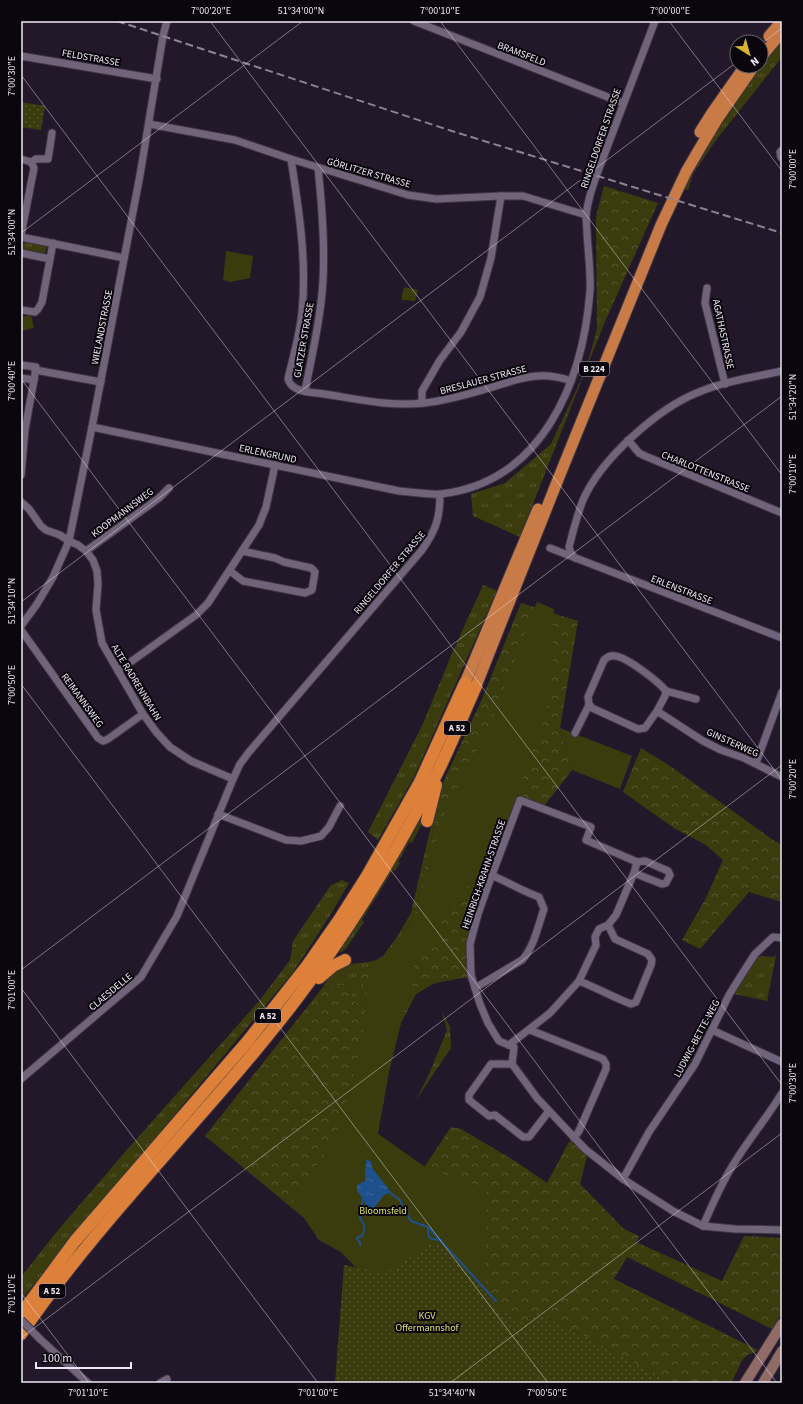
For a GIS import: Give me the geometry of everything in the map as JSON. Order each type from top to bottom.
[{"type":"highway","points":[[769,36],[782,21]]},
{"type":"highway","points":[[769,47],[782,32]]},
{"type":"highway","name":"B 224","points":[[471,685],[552,474],[655,222],[690,150],[712,113],[739,74]]},
{"type":"highway","name":"B 224","points":[[471,685],[559,477],[661,225],[686,172],[697,153],[718,118],[748,74]]},
{"type":"highway","name":"A 52","points":[[21,1334],[37,1310],[84,1248],[256,1050],[294,1003],[334,948],[376,884],[432,784],[471,685]]},
{"type":"highway","name":"A 52","points":[[21,1314],[76,1241],[247,1042],[307,966],[367,876],[420,782],[471,685]]},
{"type":"highway","points":[[427,821],[436,788],[438,769]]},
{"type":"highway","points":[[294,1003],[333,966],[345,960]]},
{"type":"main road","points":[[745,1383],[782,1324]]},
{"type":"main road","points":[[763,1383],[782,1351]]},
{"type":"street","name":"WIELANDSTRASSE","points":[[21,626],[37,604],[53,577],[69,541],[101,382],[167,21]]},
{"type":"street","name":"BRAMSFELD","points":[[414,21],[623,103]]},
{"type":"street","name":"RINGELDORFER STRASSE","points":[[203,853],[240,764],[422,550],[433,534],[440,512],[440,494],[467,489],[493,479],[515,464],[532,448],[547,430],[560,407],[571,381],[580,351],[588,315],[590,288],[586,216],[594,182],[655,21]]},
{"type":"street","name":"FELDSTRASSE","points":[[21,56],[157,79]]},
{"type":"street","name":"GÖRLITZER STRASSE","points":[[149,124],[235,140],[318,168],[408,195],[436,199],[523,196],[586,216]]},
{"type":"street","points":[[21,159],[31,162],[48,159],[52,133]]},
{"type":"street","points":[[782,150],[780,152],[782,158]]},
{"type":"street","name":"GLATZER STRASSE","points":[[291,159],[299,209],[303,257],[302,313],[288,379],[293,387],[304,391],[316,330],[323,281],[324,243],[318,168]]},
{"type":"street","points":[[31,162],[34,168],[21,236],[124,258]]},
{"type":"street","points":[[422,403],[422,390],[440,360],[461,332],[480,297],[491,258],[501,196]]},
{"type":"street","points":[[21,310],[35,312],[41,306],[53,243]]},
{"type":"street","points":[[21,253],[50,258]]},
{"type":"street","name":"AGATHASTRASSE","points":[[707,288],[705,303],[725,384]]},
{"type":"street","points":[[21,365],[36,367],[23,430],[21,475]]},
{"type":"street","points":[[35,370],[101,382]]},
{"type":"street","points":[[575,558],[569,547],[583,500],[608,461],[628,440],[644,426],[677,402],[699,392],[725,384],[782,371]]},
{"type":"street","name":"BRESLAUER STRASSE","points":[[304,391],[388,403],[422,403],[452,399],[516,378],[528,376],[557,376],[571,381]]},
{"type":"street","points":[[21,378],[34,380]]},
{"type":"street","name":"ERLENGRUND","points":[[92,427],[399,491],[440,494]]},
{"type":"street","name":"CHARLOTTENSTRASSE","points":[[628,440],[639,453],[782,513]]},
{"type":"street","points":[[118,671],[196,615],[208,603],[259,525],[266,507],[275,465]]},
{"type":"street","name":"KOOPMANNSWEG","points":[[86,551],[159,498],[169,488]]},
{"type":"street","name":"ALTE RADRENNBAHN","points":[[21,502],[41,526],[46,530],[60,535],[86,551],[93,560],[97,571],[98,584],[96,610],[102,643],[143,714],[157,733],[170,747],[191,761],[233,779]]},
{"type":"street","name":"ERLENSTRASSE","points":[[550,548],[782,638]]},
{"type":"street","points":[[230,571],[243,581],[305,592],[312,590],[315,572],[311,568],[242,551]]},
{"type":"street","name":"REIMANNSWEG","points":[[21,630],[98,738],[103,741],[108,739],[143,714]]},
{"type":"street","points":[[574,733],[589,705],[588,697],[604,660],[609,656],[620,657],[651,677],[666,691],[696,699]]},
{"type":"street","points":[[589,705],[620,722],[640,730],[645,728],[657,711],[666,691]]},
{"type":"street","points":[[756,763],[782,692]]},
{"type":"street","name":"GINSTERWEG","points":[[657,711],[703,741],[756,763],[782,777]]},
{"type":"street","name":"HEINRICH-KRAHN-STRASSE","points":[[509,1045],[499,1041],[488,1023],[480,1004],[471,975],[470,944],[491,875],[520,800],[590,827],[586,840],[637,862],[646,862],[668,871],[670,875],[666,883],[662,884],[634,874]]},
{"type":"street","points":[[218,814],[286,840],[301,841],[321,836],[329,827],[340,806]]},
{"type":"street","name":"CLAESDELLE","points":[[21,1079],[141,977],[177,916],[203,853]]},
{"type":"street","points":[[637,862],[634,874],[616,915],[608,924],[599,929],[595,938],[596,945],[579,981],[561,1002],[530,1030],[509,1045],[514,1047],[512,1064],[549,1112],[585,1149],[623,1179],[672,1211],[703,1226],[735,1229],[782,1230]]},
{"type":"street","points":[[475,988],[522,960],[527,955],[544,909],[539,898],[491,875]]},
{"type":"street","points":[[579,981],[605,992],[612,997],[631,1004],[636,1002],[652,960],[648,954],[616,939],[608,924]]},
{"type":"street","name":"LUDWIG-BETTE-WEG","points":[[623,1179],[649,1132],[685,1080],[730,995],[756,954],[773,937],[782,938]]},
{"type":"street","points":[[530,1030],[603,1059],[605,1062],[606,1069],[579,1131],[574,1138]]},
{"type":"street","points":[[712,1030],[782,1062]]},
{"type":"street","points":[[512,1064],[491,1064],[469,1095],[469,1100],[490,1116],[495,1116],[523,1137],[529,1137],[549,1112]]},
{"type":"street","points":[[703,1226],[716,1194],[733,1164],[772,1110],[782,1093]]},
{"type":"street","points":[[21,1320],[88,1383]]},
{"type":"street","points":[[160,1383],[167,1379]]},
{"type":"green space","points":[[782,38],[782,57],[769,73],[769,54]]},
{"type":"green space","points":[[754,74],[768,74],[716,140],[693,174],[688,190],[684,189],[704,148]]},
{"type":"green space","points":[[21,102],[45,106],[41,130],[21,127]]},
{"type":"green space","points":[[604,186],[658,203],[604,324],[586,369],[597,329],[596,217]]},
{"type":"green space","points":[[24,241],[47,245],[45,254],[22,250]]},
{"type":"green space","points":[[226,251],[253,256],[250,278],[230,282],[223,280]]},
{"type":"green space","points":[[404,287],[418,290],[415,301],[402,300]]},
{"type":"green space","points":[[31,315],[34,328],[21,331],[21,317]]},
{"type":"green space","points":[[586,369],[520,537],[473,516],[471,494],[505,483],[551,444]]},
{"type":"green space","points":[[483,585],[497,591],[414,777],[378,840],[368,832],[422,726],[453,651]]},
{"type":"green space","name":"Bloomsfeld","points":[[537,602],[554,609],[552,672],[549,695],[542,725],[493,862],[461,892],[446,912],[435,936],[413,968],[416,975],[393,1053],[377,1133],[428,1169],[487,1188],[485,1290],[436,1247],[380,1281],[355,1267],[291,1198],[327,1151],[339,1127],[352,1082],[363,1031],[369,966],[380,964],[408,926],[414,928],[423,886],[444,814],[491,722]]},
{"type":"green space","points":[[521,603],[578,621],[560,728],[572,770],[545,805],[518,795],[472,924],[467,962],[468,977],[435,983],[416,994],[401,1023],[389,1072],[372,1166],[361,1263],[319,1240],[304,1218],[205,1136],[323,987],[345,985],[356,1003],[367,999],[358,967],[377,966],[398,941],[415,913],[434,826],[439,791],[482,699]]},
{"type":"green space","points":[[560,728],[632,756],[620,789],[572,770]]},
{"type":"green space","points":[[641,748],[670,766],[782,845],[782,902],[749,892],[700,949],[682,940],[706,898],[723,860],[706,845],[674,828],[623,792]]},
{"type":"green space","points":[[438,783],[442,784],[439,791],[434,826],[415,913],[389,954],[377,966],[367,999],[356,1003],[345,985],[323,987],[331,973],[340,966],[365,963],[383,956],[397,937],[411,913],[431,826],[429,825]]},
{"type":"green space","points":[[424,810],[424,819],[412,843],[409,842],[398,862],[400,863],[395,871],[393,870],[362,920],[364,922],[347,947],[341,953],[338,951],[367,908],[414,831]]},
{"type":"green space","points":[[342,880],[349,883],[294,971],[21,1300],[21,1277],[54,1235],[125,1152],[260,1000],[290,960],[293,941],[320,901],[331,885]]},
{"type":"green space","points":[[776,955],[767,1001],[734,994],[758,957],[773,957]]},
{"type":"green space","points":[[442,1012],[450,1027],[451,1048],[416,1100],[429,1074],[447,1030]]},
{"type":"green space","points":[[451,1127],[461,1129],[515,1161],[547,1183],[569,1142],[571,1141],[587,1156],[580,1184],[624,1229],[639,1236],[636,1242],[722,1281],[744,1236],[782,1238],[782,1313],[772,1329],[627,1257],[614,1279],[758,1350],[744,1358],[731,1383],[672,1383],[584,1336],[537,1313],[528,1325],[501,1310],[441,1244],[415,1181]]},
{"type":"green space","name":"KGV Offermannshof","points":[[431,1243],[441,1244],[501,1310],[528,1325],[537,1313],[584,1336],[672,1383],[335,1383],[344,1265],[384,1273],[404,1262]]},
{"type":"water","points":[[366,1160],[371,1161],[372,1168],[391,1192],[384,1195],[373,1209],[368,1210],[364,1200],[357,1191],[357,1185],[365,1181]]},
{"type":"waterway","points":[[390,1193],[400,1200],[411,1221],[428,1227],[496,1301]]},
{"type":"waterway","points":[[360,1245],[360,1242],[357,1239],[358,1237],[362,1236],[364,1231],[364,1224],[360,1218],[363,1198]]},
{"type":"waterway","points":[[428,1227],[428,1234],[430,1238],[434,1240],[441,1240]]},
{"type":"railway","points":[[117,21],[455,132],[782,233]]}]
